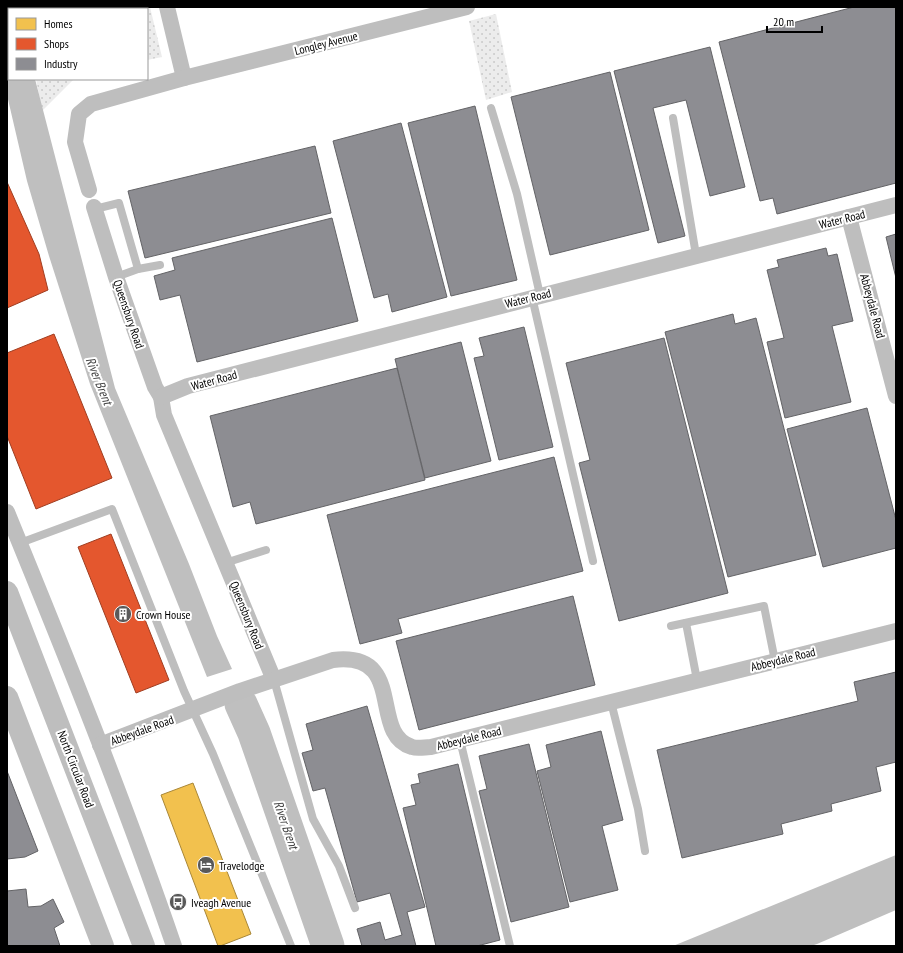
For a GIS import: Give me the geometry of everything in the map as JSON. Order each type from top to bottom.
[{"type":"highway","name":"North Circular Road","points":[[7,592],[144,946]]},
{"type":"highway","points":[[7,697],[103,946]]},
{"type":"street","points":[[167,7],[184,78]]},
{"type":"street","name":"Longley Avenue","points":[[184,78],[468,7]]},
{"type":"street","name":"Queensbury Road","points":[[89,190],[75,142],[79,114],[91,104],[184,78]]},
{"type":"street","name":"Water Road","points":[[161,397],[180,388],[896,205]]},
{"type":"street","name":"Queensbury Road","points":[[95,208],[116,277],[155,387],[161,397],[164,415],[274,680]]},
{"type":"street","name":"Abbeydale Road","points":[[849,217],[896,396]]},
{"type":"street","points":[[7,512],[100,745],[150,876],[174,946]]},
{"type":"street","name":"Abbeydale Road","points":[[100,745],[192,711],[240,691],[333,660],[348,658],[362,661],[371,668],[378,678],[394,734],[402,742],[413,748],[431,747],[460,740],[896,631]]},
{"type":"lane","points":[[491,108],[518,194],[536,296],[593,561]]},
{"type":"lane","points":[[673,118],[696,255]]},
{"type":"lane","name":"Queensbury Road","points":[[89,190],[95,208]]},
{"type":"lane","points":[[95,208],[119,203],[138,269]]},
{"type":"lane","points":[[116,277],[138,269],[160,265]]},
{"type":"lane","points":[[20,543],[112,509],[192,711],[213,754],[290,946]]},
{"type":"lane","points":[[226,563],[266,550]]},
{"type":"lane","points":[[671,626],[764,606],[775,661]]},
{"type":"lane","points":[[686,623],[697,680]]},
{"type":"lane","points":[[274,680],[313,819],[339,866],[355,908]]},
{"type":"lane","points":[[611,702],[638,809],[645,850]]},
{"type":"lane","points":[[460,740],[510,946]]},
{"type":"shaded area","points":[[150,7],[162,57],[148,60],[148,8],[21,8]]},
{"type":"shaded area","points":[[496,14],[512,92],[486,100],[469,21]]},
{"type":"shaded area","points":[[36,80],[73,80],[42,111]]},
{"type":"water","points":[[7,7],[18,7],[8,8],[8,80],[35,80],[115,388],[232,669],[207,677],[90,384],[49,256],[27,181],[7,95]]},
{"type":"water","points":[[896,855],[896,910],[817,944],[811,946],[673,946]]},
{"type":"building: Homes","name":"Travelodge","points":[[193,783],[251,934],[220,946],[218,946],[161,795]]},
{"type":"building: Shops","points":[[7,182],[39,254],[48,290],[7,308]]},
{"type":"building: Shops","points":[[54,334],[112,478],[36,509],[7,436],[7,353]]},
{"type":"building: Shops","name":"Crown House","points":[[111,534],[169,680],[136,693],[78,547]]},
{"type":"building: Industry","points":[[854,7],[896,7],[896,183],[777,214],[773,198],[760,201],[719,42]]},
{"type":"building: Industry","points":[[710,47],[745,187],[710,196],[686,100],[653,108],[685,236],[658,243],[614,71]]},
{"type":"building: Industry","points":[[610,72],[649,230],[550,255],[511,97]]},
{"type":"building: Industry","points":[[475,106],[517,280],[451,296],[408,123]]},
{"type":"building: Industry","points":[[401,123],[447,297],[392,312],[388,294],[374,298],[333,141]]},
{"type":"building: Industry","points":[[315,146],[331,213],[145,258],[128,191]]},
{"type":"building: Industry","points":[[332,218],[358,321],[197,362],[180,295],[160,300],[154,276],[175,270],[172,258]]},
{"type":"building: Industry","points":[[896,234],[896,278],[886,237]]},
{"type":"building: Industry","points":[[826,248],[828,256],[837,254],[853,321],[832,326],[851,402],[785,418],[767,342],[784,338],[767,270],[779,267],[777,260]]},
{"type":"building: Industry","points":[[733,314],[735,324],[756,318],[816,555],[728,577],[665,332]]},
{"type":"building: Industry","points":[[524,327],[553,447],[499,460],[474,358],[484,356],[479,338]]},
{"type":"building: Industry","points":[[664,338],[728,593],[619,621],[579,463],[590,460],[566,363]]},
{"type":"building: Industry","points":[[461,342],[491,461],[425,478],[395,359]]},
{"type":"building: Industry","points":[[397,368],[425,480],[256,524],[250,502],[233,507],[210,416]]},
{"type":"building: Industry","points":[[867,408],[896,520],[896,548],[823,567],[787,429]]},
{"type":"building: Industry","points":[[554,457],[583,571],[398,619],[402,633],[360,644],[327,515]]},
{"type":"building: Industry","points":[[573,596],[595,685],[419,730],[396,641]]},
{"type":"building: Industry","points":[[896,672],[896,762],[876,767],[881,791],[831,804],[832,811],[781,824],[783,834],[682,858],[657,750],[858,701],[854,682]]},
{"type":"building: Industry","points":[[367,706],[425,907],[407,912],[416,946],[362,946],[357,929],[380,922],[385,940],[402,935],[390,893],[357,902],[325,788],[313,791],[302,753],[313,750],[306,724]]},
{"type":"building: Industry","points":[[601,731],[623,820],[602,826],[618,890],[570,902],[537,771],[551,767],[546,745]]},
{"type":"building: Industry","points":[[529,744],[569,907],[511,922],[479,791],[487,789],[479,756]]},
{"type":"building: Industry","points":[[458,764],[500,940],[477,946],[436,946],[403,808],[416,805],[411,785],[420,783],[418,774]]},
{"type":"building: Industry","points":[[7,771],[38,851],[25,857],[7,859]]},
{"type":"building: Industry","points":[[26,889],[28,907],[41,906],[53,899],[64,922],[54,928],[60,946],[7,946],[7,891]]},
{"type":"waterway","name":"River Brent","points":[[241,704],[254,733],[328,946]]},
{"type":"place","name":"Crown House","points":[[123,614]]},
{"type":"place","name":"Travelodge","points":[[206,865]]},
{"type":"place","name":"Iveagh Avenue","points":[[178,902]]}]
